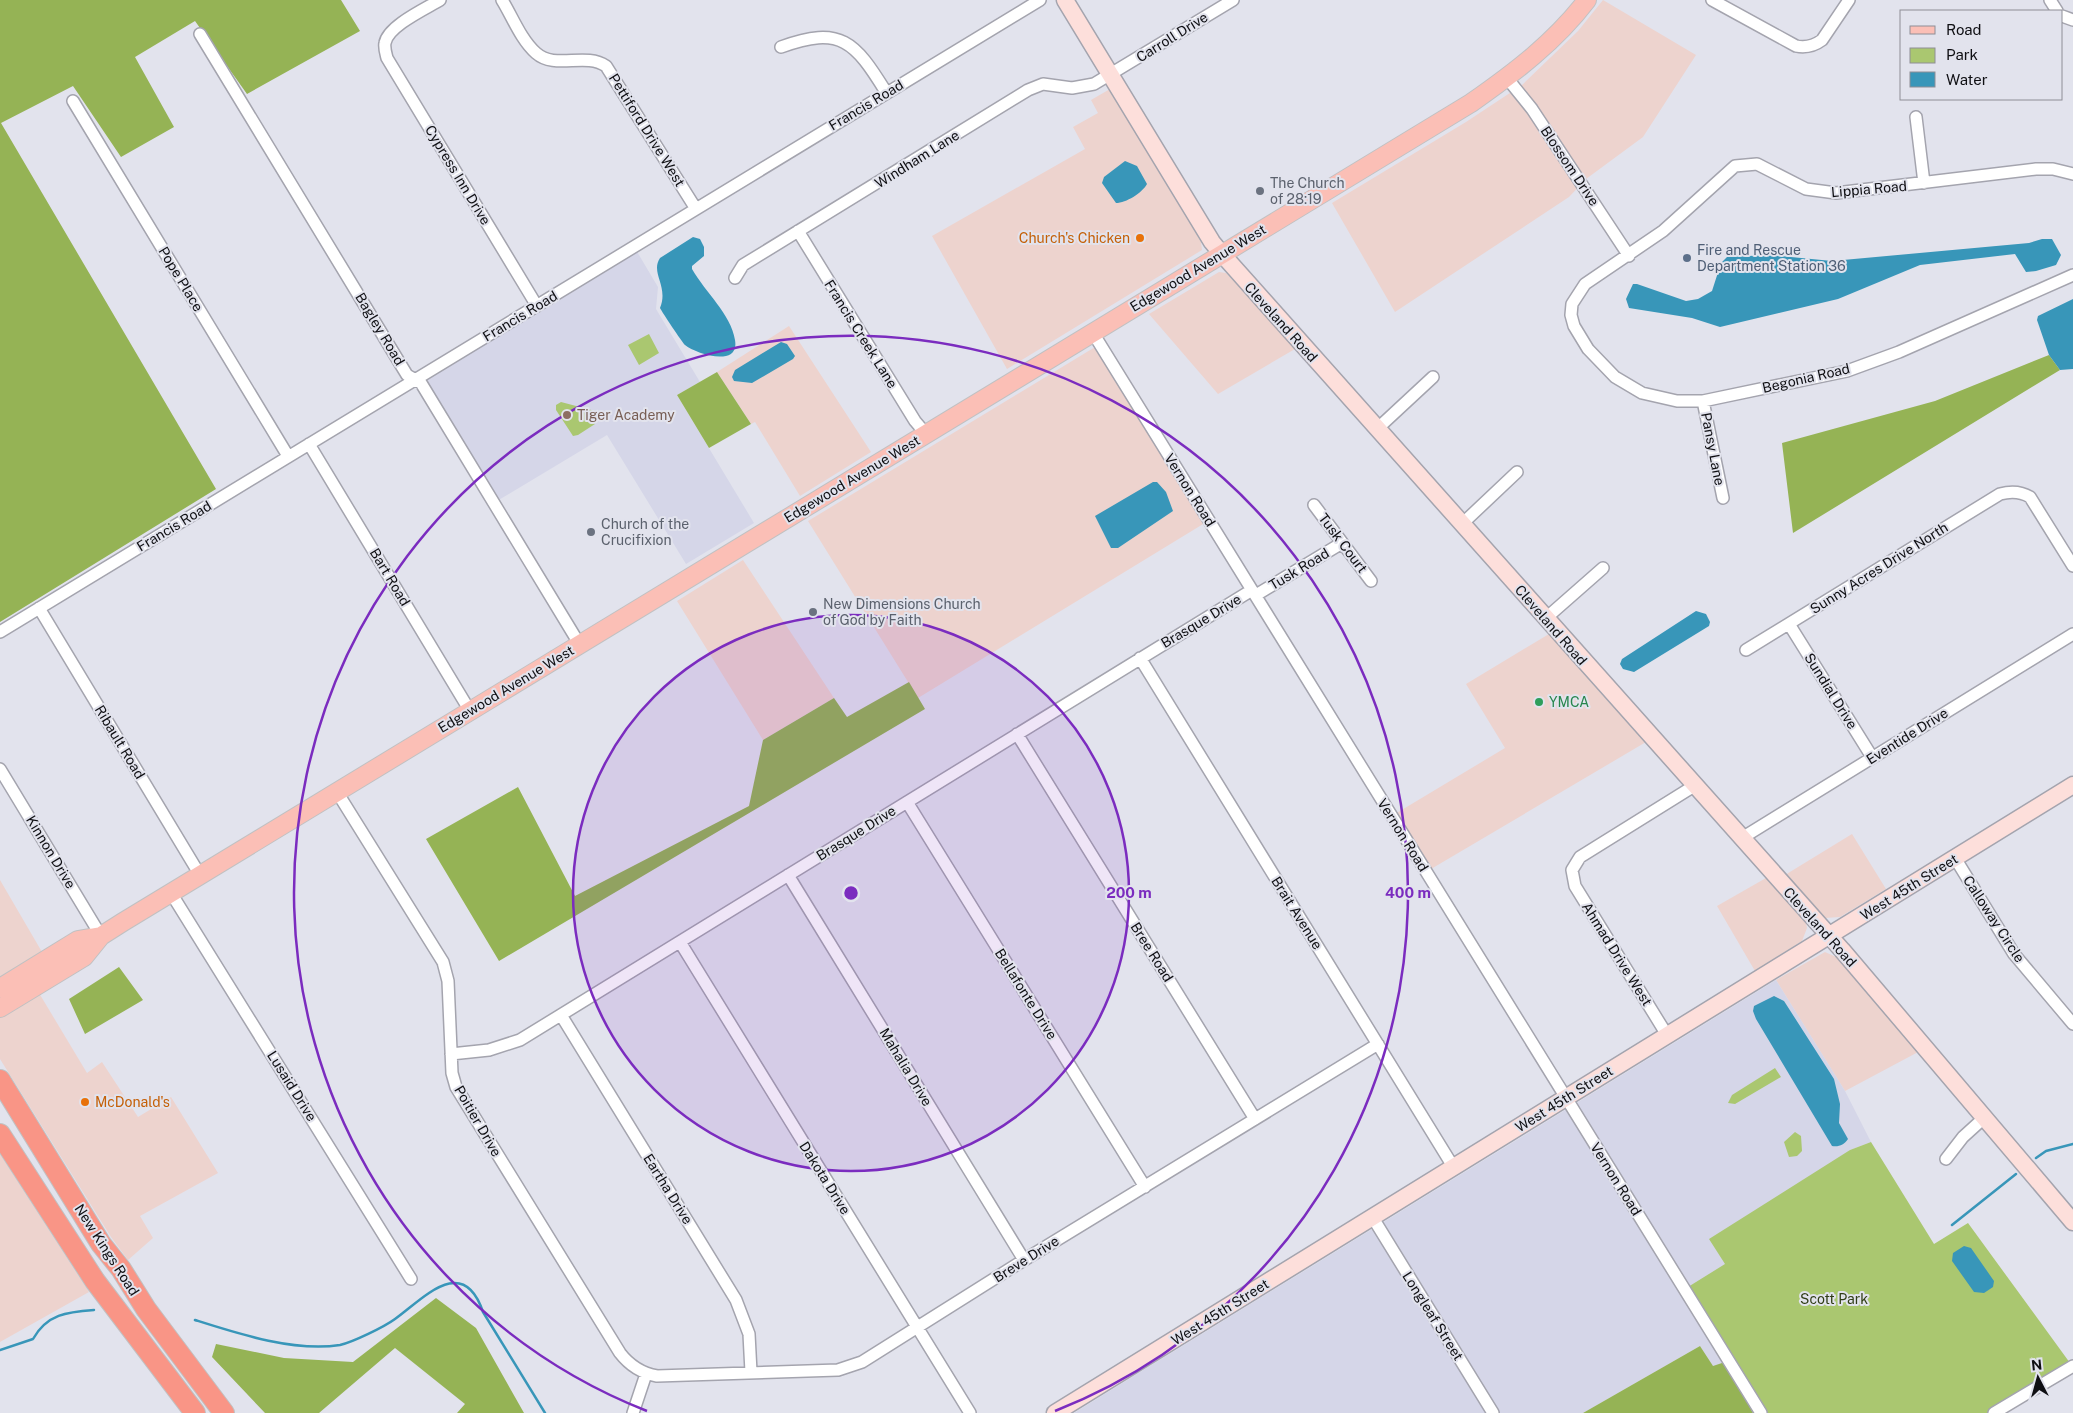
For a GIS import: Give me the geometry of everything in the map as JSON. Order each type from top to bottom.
[{"type":"highway","name":"New Kings Road","points":[[0,1080],[102,1244],[121,1269],[146,1309],[224,1413]]},
{"type":"highway","name":"New Kings Road","points":[[0,1134],[95,1281],[195,1413]]},
{"type":"main road","name":"Edgewood Avenue West","points":[[0,1008],[84,957],[101,936],[1471,103],[1507,78],[1545,47],[1587,0]]},
{"type":"main road","name":"Edgewood Avenue West","points":[[0,988],[78,940],[101,936]]},
{"type":"street","name":"Cypress Inn Drive","points":[[440,0],[400,24],[388,36],[385,43],[387,58],[537,306]]},
{"type":"street","name":"Pettiford Drive West","points":[[502,0],[537,54],[552,60],[590,59],[606,66],[696,209]]},
{"type":"street","name":"Francis Road","points":[[0,632],[1040,0]]},
{"type":"street","name":"Cleveland Road","points":[[1065,0],[1212,242],[1545,619],[1830,937],[2073,1222]]},
{"type":"street","name":"Carroll Drive","points":[[1111,74],[1232,0]]},
{"type":"street","points":[[1712,0],[1796,46],[1803,47],[1816,44],[1822,40],[1849,0]]},
{"type":"street","name":"Bagley Road","points":[[200,34],[406,375],[421,384],[580,645]]},
{"type":"street","points":[[781,47],[818,36],[840,41],[860,54],[886,92]]},
{"type":"street","name":"Windham Lane","points":[[735,278],[743,265],[1028,90],[1042,84],[1072,88],[1086,86],[1111,74]]},
{"type":"street","name":"Blossom Drive","points":[[1507,78],[1532,109],[1630,256]]},
{"type":"street","name":"Pope Place","points":[[73,101],[288,456]]},
{"type":"street","points":[[1916,117],[1924,183]]},
{"type":"street","name":"Lippia Road","points":[[1572,304],[1585,284],[1630,256],[1663,231],[1726,171],[1746,163],[1768,167],[1806,188],[1821,193],[1836,193],[2036,169],[2054,169],[2073,174]]},
{"type":"street","name":"Francis Creek Lane","points":[[798,231],[915,421],[926,434]]},
{"type":"street","name":"Begonia Road","points":[[1572,304],[1571,314],[1579,334],[1588,349],[1615,377],[1642,393],[1677,401],[1703,401],[1847,371],[1899,352],[2073,275]]},
{"type":"street","name":"Vernon Road","points":[[1093,332],[1761,1413]]},
{"type":"street","points":[[1377,429],[1433,377]]},
{"type":"street","name":"Pansy Lane","points":[[1703,401],[1723,498]]},
{"type":"street","name":"Bart Road","points":[[309,444],[470,711]]},
{"type":"street","points":[[1462,524],[1517,472]]},
{"type":"street","name":"Sunny Acres Drive North","points":[[1746,650],[2000,494],[2014,492],[2030,497],[2073,566]]},
{"type":"street","name":"Tusk Court","points":[[1314,505],[1371,580]]},
{"type":"street","name":"Tusk Road","points":[[1254,593],[1342,543]]},
{"type":"street","points":[[1545,619],[1603,568]]},
{"type":"street","name":"Brasque Drive","points":[[451,1054],[505,1046],[520,1040],[1140,658],[1254,593]]},
{"type":"street","name":"Ribault Road","points":[[39,608],[200,876]]},
{"type":"street","name":"Sundial Drive","points":[[1790,624],[1872,757]]},
{"type":"street","name":"Eventide Drive","points":[[1742,838],[2073,634]]},
{"type":"street","name":"Brait Avenue","points":[[1140,658],[1454,1168]]},
{"type":"street","name":"Bree Road","points":[[1017,734],[1255,1119]]},
{"type":"street","name":"Kinnon Drive","points":[[0,769],[101,936]]},
{"type":"street","name":"West 45th Street","points":[[1055,1413],[1667,1035],[1830,937],[2073,785]]},
{"type":"street","name":"Ahmad Drive West","points":[[1667,1035],[1575,886],[1572,870],[1580,857],[1694,786]]},
{"type":"street","name":"Poitier Drive","points":[[337,792],[443,962],[448,981],[451,1054],[456,1087],[620,1353],[629,1364],[646,1374]]},
{"type":"street","name":"Bellafonte Drive","points":[[907,802],[1145,1187]]},
{"type":"street","name":"Calloway Circle","points":[[1955,858],[2014,954],[2073,1024]]},
{"type":"street","name":"Mahalia Drive","points":[[788,875],[1024,1260]]},
{"type":"street","name":"Lusaid Drive","points":[[171,893],[411,1279]]},
{"type":"street","name":"Dakota Drive","points":[[680,942],[970,1413]]},
{"type":"street","name":"Eartha Drive","points":[[561,1015],[736,1300],[745,1317],[749,1334],[751,1372]]},
{"type":"street","name":"Breve Drive","points":[[646,1374],[658,1376],[850,1367],[1378,1044]]},
{"type":"street","points":[[1946,1159],[1963,1137],[1985,1117]]},
{"type":"street","name":"Longleaf Street","points":[[1373,1218],[1494,1413]]},
{"type":"street","points":[[1994,1413],[2073,1366]]},
{"type":"street","points":[[633,1413],[646,1374]]},
{"type":"shaded area","points":[[1603,0],[1696,55],[1643,137],[1586,179],[1569,197],[1395,312],[1332,203],[1466,122],[1522,85],[1578,31]]},
{"type":"shaded area","points":[[1110,89],[1170,187],[1201,242],[1202,250],[1007,369],[932,236],[1085,149],[1073,127],[1098,113],[1091,100]]},
{"type":"shaded area","name":"Tiger Academy","points":[[636,250],[658,287],[656,309],[700,382],[677,395],[754,523],[686,564],[607,435],[497,501],[424,379]]},
{"type":"shaded area","points":[[1219,272],[1226,273],[1235,282],[1295,349],[1218,394],[1149,314]]},
{"type":"shaded area","points":[[789,326],[871,452],[800,496],[755,422],[751,424],[717,372]]},
{"type":"shaded area","points":[[1105,341],[1213,518],[918,698],[808,521]]},
{"type":"shaded area","points":[[743,560],[834,698],[763,740],[677,601]]},
{"type":"shaded area","points":[[1549,634],[1646,742],[1431,869],[1395,814],[1505,748],[1466,684]]},
{"type":"shaded area","points":[[1852,834],[1886,889],[1840,917],[1825,918],[1819,915],[1785,875]]},
{"type":"shaded area","points":[[1766,878],[1806,923],[1807,928],[1802,941],[1755,971],[1717,906]]},
{"type":"shaded area","points":[[0,880],[42,952],[0,978]]},
{"type":"shaded area","points":[[1825,952],[1836,957],[1920,1051],[1845,1091],[1776,980]]},
{"type":"shaded area","points":[[1776,980],[1845,1091],[1871,1142],[1850,1150],[1725,1264],[1725,1362],[1713,1367],[1700,1346],[1583,1413],[1074,1413]]},
{"type":"shaded area","points":[[39,993],[87,1073],[102,1062],[138,1117],[171,1097],[218,1173],[140,1216],[153,1238],[128,1260],[111,1237],[0,1059],[0,1017]]},
{"type":"shaded area","points":[[0,1154],[89,1292],[0,1342]]},
{"type":"green space","points":[[0,0],[341,0],[360,31],[247,94],[195,21],[135,57],[174,127],[121,157],[73,86],[1,123],[216,489],[0,622]]},
{"type":"green space","points":[[649,334],[659,353],[639,365],[628,345]]},
{"type":"green space","points":[[2049,355],[2060,370],[1793,533],[1782,443],[1935,401]]},
{"type":"green space","points":[[717,372],[751,424],[709,448],[677,395]]},
{"type":"green space","points":[[561,402],[595,411],[597,416],[595,424],[578,435],[573,436],[556,410],[556,405]]},
{"type":"green space","points":[[909,682],[925,709],[499,961],[426,839],[518,787],[575,896],[749,806],[763,740],[834,698],[847,717]]},
{"type":"green space","points":[[119,967],[143,1000],[85,1034],[69,999]]},
{"type":"green space","points":[[1775,1068],[1781,1077],[1735,1104],[1728,1103],[1732,1095]]},
{"type":"green space","points":[[1795,1132],[1801,1136],[1802,1151],[1797,1156],[1789,1157],[1784,1142]]},
{"type":"green space","name":"Scott Park","points":[[1871,1142],[1934,1244],[1968,1223],[2070,1363],[1987,1413],[1766,1413],[1688,1287],[1725,1264],[1709,1239],[1850,1150]]},
{"type":"green space","points":[[436,1298],[476,1328],[524,1413],[457,1413],[465,1404],[395,1348],[319,1413],[265,1413],[212,1357],[216,1344],[284,1358],[353,1362]]},
{"type":"green space","points":[[1700,1346],[1713,1366],[1725,1362],[1753,1413],[1583,1413]]},
{"type":"water","points":[[1125,161],[1137,166],[1147,184],[1133,197],[1116,203],[1102,183],[1104,177]]},
{"type":"water","points":[[693,237],[700,239],[704,247],[704,256],[692,266],[692,269],[723,312],[733,330],[735,349],[731,354],[724,356],[707,355],[691,349],[685,345],[660,308],[662,293],[657,264],[660,258]]},
{"type":"water","points":[[2042,239],[2052,239],[2061,255],[2056,265],[2026,272],[2015,254],[1920,265],[1838,299],[1720,327],[1692,318],[1629,308],[1626,299],[1633,284],[1637,284],[1686,301],[1698,299],[1712,291],[1721,263],[1727,257],[1769,255],[1832,261],[2029,243]]},
{"type":"water","points":[[2073,299],[2073,369],[2060,370],[2049,355],[2037,320],[2038,316]]},
{"type":"water","points":[[781,342],[787,344],[795,356],[793,359],[752,383],[734,381],[732,377],[735,370]]},
{"type":"water","points":[[1153,482],[1157,482],[1166,492],[1173,511],[1118,548],[1111,548],[1095,516]]},
{"type":"water","points":[[1696,611],[1706,614],[1710,622],[1709,626],[1634,672],[1623,669],[1620,664],[1622,659]]},
{"type":"water","points":[[1774,996],[1784,1001],[1834,1079],[1840,1104],[1839,1123],[1848,1139],[1841,1145],[1832,1146],[1756,1019],[1753,1011],[1754,1006]]},
{"type":"water","points":[[1964,1246],[1971,1248],[1994,1281],[1993,1287],[1984,1293],[1974,1292],[1952,1261],[1953,1253]]},
{"type":"waterway","points":[[2036,1158],[2046,1151],[2073,1144]]},
{"type":"waterway","points":[[1952,1225],[2016,1174]]},
{"type":"waterway","points":[[195,1320],[248,1336],[286,1344],[322,1347],[340,1345],[360,1338],[384,1326],[430,1292],[442,1286],[454,1283],[465,1285],[475,1295],[483,1312],[545,1413]]},
{"type":"waterway","points":[[0,1350],[33,1339],[51,1319],[67,1313],[94,1310]]},
{"type":"place","name":"The Church of 28:19","points":[[1260,191]]},
{"type":"place","name":"Church's Chicken","points":[[1140,238]]},
{"type":"place","name":"Fire and Rescue Department Station 36","points":[[1687,258]]},
{"type":"place","name":"Tiger Academy","points":[[567,415]]},
{"type":"place","name":"Church of the Crucifixion","points":[[591,532]]},
{"type":"place","name":"New Dimensions Church of God by Faith","points":[[813,612]]},
{"type":"place","name":"YMCA","points":[[1539,702]]},
{"type":"place","name":"McDonald's","points":[[85,1102]]}]
